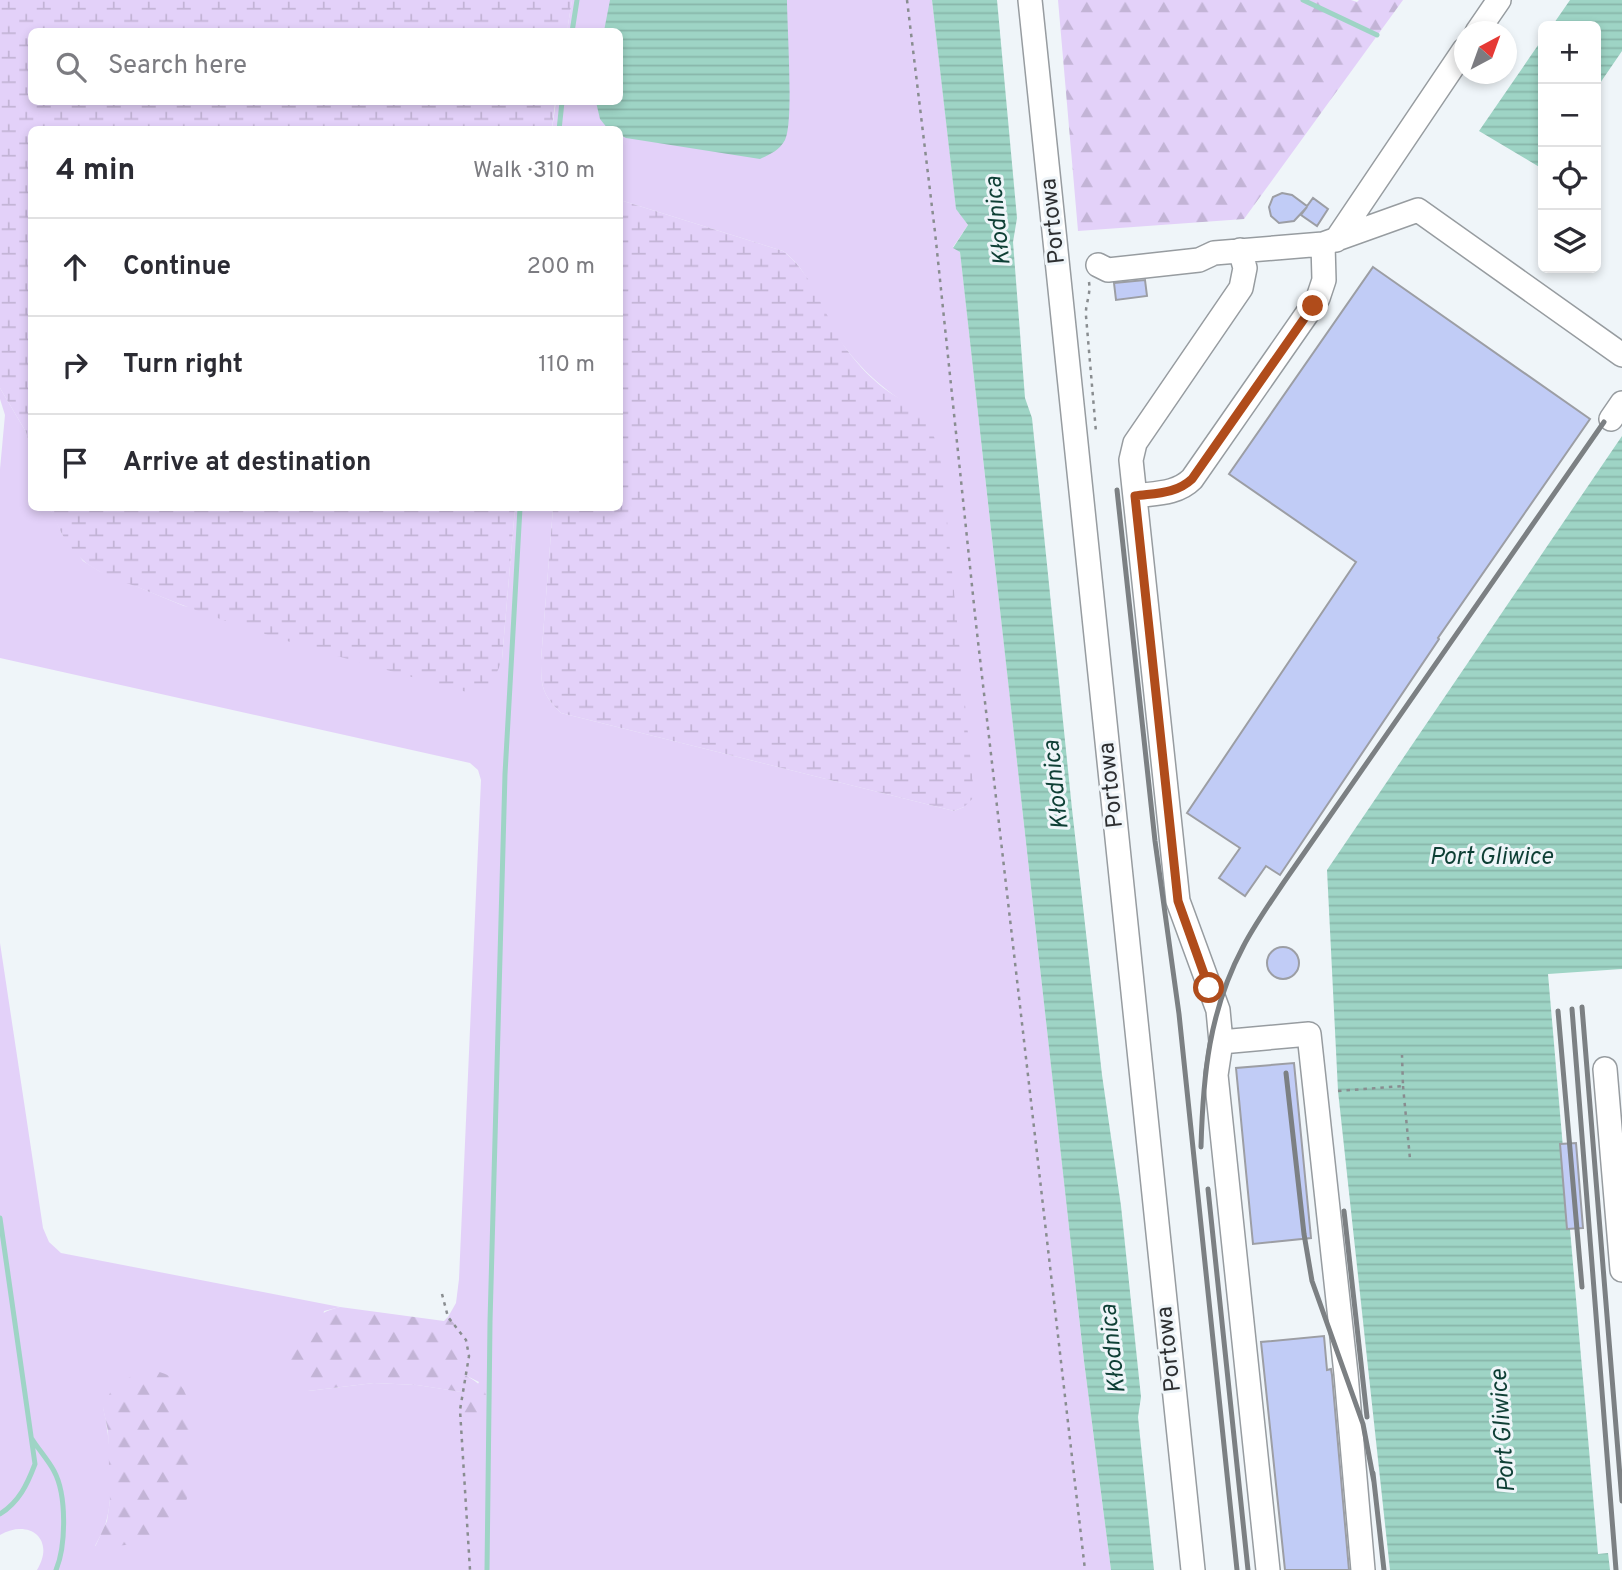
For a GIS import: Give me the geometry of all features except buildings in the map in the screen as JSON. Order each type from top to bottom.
[{"type":"street","name":"Portowa","points":[[1030,0],[1193,1570]]},
{"type":"street","points":[[1485,21],[1499,0]]},
{"type":"street","points":[[1135,496],[1172,492],[1192,479],[1318,298],[1324,280],[1329,242],[1454,66]]},
{"type":"street","points":[[1059,272],[1098,265],[1106,258],[1194,247],[1214,253],[1329,242],[1418,210],[1622,355]]},
{"type":"street","points":[[1240,250],[1245,268],[1241,288],[1135,443],[1131,460],[1178,901],[1218,1010],[1221,1042],[1216,1075],[1268,1570]]},
{"type":"street","points":[[1221,1042],[1309,1034],[1346,1374],[1363,1570]]},
{"type":"street","points":[[1605,1069],[1622,1270]]},
{"type":"path","points":[[907,0],[1085,1570]]},
{"type":"path","points":[[1402,1055],[1410,1159]]},
{"type":"path","points":[[1339,1091],[1404,1086]]},
{"type":"path","points":[[442,1294],[448,1317],[466,1340],[469,1356],[460,1410],[470,1570]]},
{"type":"green space","points":[[0,0],[572,0],[567,28],[28,28],[28,105],[555,105],[552,126],[28,126],[28,439],[0,388]]},
{"type":"green space","points":[[572,0],[932,0],[956,208],[968,225],[953,247],[960,252],[1084,1361],[1111,1570],[37,1570],[43,1549],[36,1534],[21,1529],[0,1535],[0,943],[43,1228],[49,1242],[61,1253],[340,1307],[324,1311],[308,1391],[374,1383],[417,1385],[462,1392],[461,1415],[479,1382],[465,1375],[465,1344],[448,1317],[456,1303],[459,1279],[481,780],[478,770],[470,763],[0,658],[0,469],[5,415],[0,388],[28,439],[28,511],[51,511],[62,534],[83,561],[99,571],[184,606],[502,659],[515,511],[553,511],[541,669],[546,695],[561,713],[954,811],[964,807],[913,408],[888,391],[856,360],[829,323],[805,275],[783,251],[623,201],[623,126],[552,126],[556,105],[623,105],[623,28],[567,28]],"holes":[[[103,1407],[171,1521],[162,1529],[127,1543],[95,1546],[109,1510],[111,1481],[108,1433]]]},
{"type":"green space","points":[[1058,0],[1403,0],[1244,219],[1078,231]]},
{"type":"green space","points":[[623,201],[783,251],[811,284],[839,338],[856,362],[883,388],[921,414],[936,442],[942,469],[973,798],[964,807],[954,811],[561,713],[546,695],[542,684],[541,660],[553,511],[623,511]]},
{"type":"green space","points":[[51,511],[515,511],[502,659],[492,680],[474,694],[312,648],[231,623],[99,571],[78,556],[60,530]]},
{"type":"green space","points":[[340,1307],[444,1321],[448,1317],[466,1343],[465,1375],[482,1388],[489,1407],[482,1413],[460,1415],[461,1392],[417,1385],[374,1383],[308,1391],[293,1378],[283,1354],[294,1338],[314,1318]]},
{"type":"green space","points":[[145,1370],[173,1378],[182,1387],[187,1398],[191,1424],[189,1492],[179,1513],[158,1534],[135,1543],[95,1547],[107,1521],[110,1500],[108,1431],[103,1408],[110,1393],[124,1380]]},
{"type":"water","points":[[610,0],[787,0],[789,115],[785,140],[774,152],[760,159],[626,138],[623,136],[623,126],[606,126],[600,119],[597,105],[623,105],[623,28],[605,28]]},
{"type":"water","name":"Kłodnica","points":[[932,0],[997,0],[1017,218],[1013,242],[1025,398],[1032,418],[1102,1075],[1121,1206],[1141,1397],[1138,1417],[1154,1570],[1111,1570],[1084,1361],[960,252],[953,248],[968,225],[956,209]]},
{"type":"water","points":[[1570,0],[1622,0],[1622,51],[1601,82],[1601,21],[1555,21]]},
{"type":"water","points":[[1538,45],[1538,166],[1479,131],[1511,84],[1517,84],[1517,76]]},
{"type":"water","name":"Port Gliwice","points":[[1622,436],[1622,969],[1548,974],[1598,1554],[1608,1553],[1610,1570],[1390,1570],[1338,1091],[1327,870]]},
{"type":"waterway","points":[[573,28],[577,0]]},
{"type":"waterway","points":[[1303,0],[1377,35]]},
{"type":"waterway","points":[[559,126],[562,105]]},
{"type":"waterway","points":[[487,1570],[490,1322],[505,774],[520,511]]},
{"type":"waterway","points":[[0,1218],[35,1464],[22,1492],[0,1514]]},
{"type":"waterway","points":[[32,1439],[54,1471],[61,1493],[64,1520],[62,1548],[56,1570]]},
{"type":"railway","points":[[1201,1147],[1206,1069],[1215,1019],[1222,995],[1248,938],[1284,882],[1604,422]]},
{"type":"railway","points":[[1117,490],[1155,841],[1179,1014],[1237,1570]]},
{"type":"railway","points":[[1582,1007],[1622,1501]]},
{"type":"railway","points":[[1572,1009],[1616,1570]]},
{"type":"railway","points":[[1558,1011],[1582,1287]]},
{"type":"railway","points":[[1286,1073],[1304,1234],[1312,1281],[1363,1424],[1374,1482]]},
{"type":"railway","points":[[1208,1189],[1248,1570]]},
{"type":"railway","points":[[1344,1211],[1367,1417]]},
{"type":"railway","points":[[1373,1473],[1384,1570]]},
{"type":"route","points":[[1209,988],[1178,901],[1135,496],[1172,492],[1192,479],[1313,306]]}]
